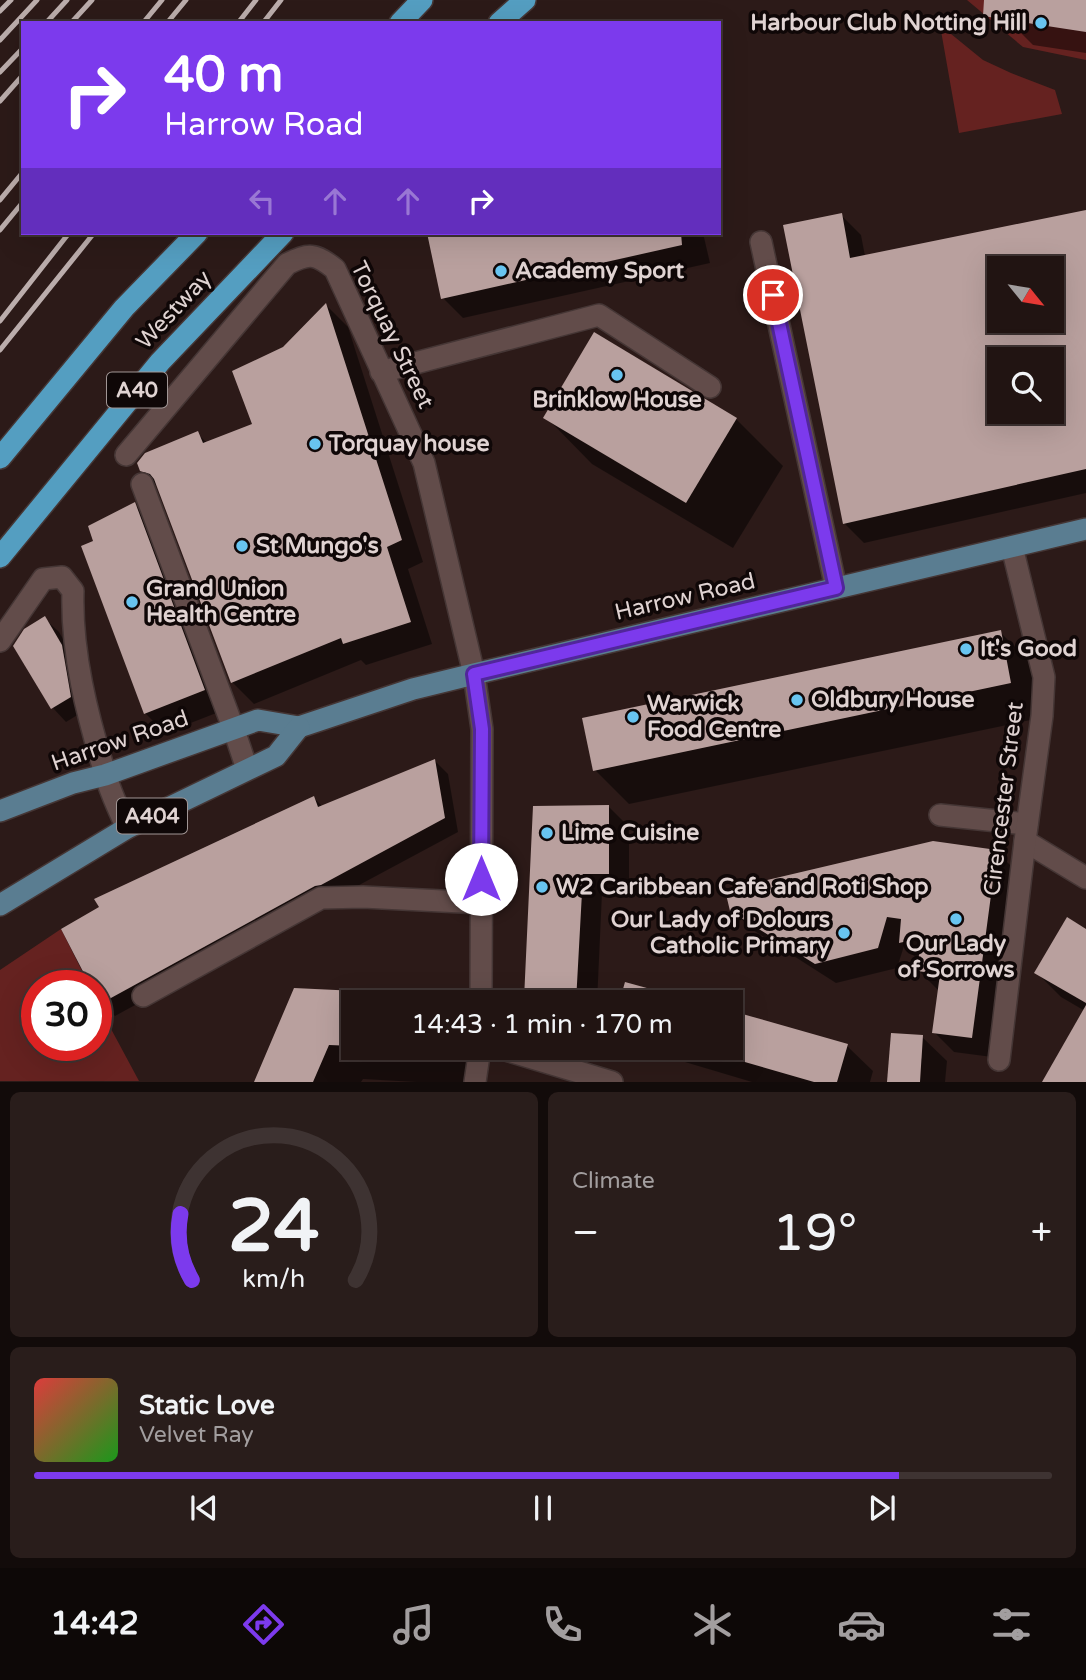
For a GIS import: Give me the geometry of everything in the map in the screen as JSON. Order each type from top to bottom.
[{"type":"highway","points":[[402,21],[422,0]]},
{"type":"highway","points":[[501,21],[525,0]]},
{"type":"highway","name":"Westway","points":[[0,458],[124,308],[195,235]]},
{"type":"highway","name":"Westway","points":[[0,557],[160,362],[281,235]]},
{"type":"main road","name":"Harrow Road","points":[[0,811],[73,783],[105,775],[258,720],[299,727],[412,690],[474,674],[1086,529]]},
{"type":"main road","name":"A404","points":[[0,905],[127,828],[276,756],[299,727]]},
{"type":"street","points":[[761,242],[836,588]]},
{"type":"street","name":"Torquay Street","points":[[126,455],[287,264],[305,255],[322,259],[335,270],[424,463],[474,674],[482,729],[481,990]]},
{"type":"street","points":[[381,372],[599,315],[710,387]]},
{"type":"street","points":[[142,484],[247,769]]},
{"type":"street","name":"Cirencester Street","points":[[999,1060],[1042,716],[1044,677],[1012,547]]},
{"type":"street","points":[[0,641],[43,579],[62,577],[73,591],[72,619],[83,686],[105,775],[127,828]]},
{"type":"street","points":[[940,815],[1026,833],[1086,878]]},
{"type":"street","points":[[143,996],[321,898],[363,897],[481,904]]},
{"type":"street","points":[[475,1082],[478,1060]]},
{"type":"street","points":[[539,1060],[611,1082]]},
{"type":"shaded area","name":"Harbour Club Notting Hill","points":[[967,0],[1086,0],[1086,60],[1023,47]]},
{"type":"shaded area","points":[[940,25],[983,60],[1055,90],[1062,114],[959,133]]},
{"type":"shaded area","points":[[61,929],[82,970],[21,970],[21,1061],[112,1061],[112,1031],[139,1081],[0,1081],[0,970]]},
{"type":"building","points":[[984,0],[1086,0],[1086,32],[983,16]]},
{"type":"building","points":[[1086,210],[1086,469],[843,524],[783,225],[842,213],[850,258]]},
{"type":"building","name":"Academy Sport","points":[[427,235],[681,235],[682,245],[441,299]]},
{"type":"building","points":[[326,303],[402,540],[387,547],[411,622],[343,644],[341,638],[231,683],[154,479],[150,474],[140,471],[137,463],[145,453],[198,431],[203,443],[252,424],[232,371],[283,347]]},
{"type":"building","name":"Brinklow House","points":[[594,332],[737,418],[686,503],[543,418]]},
{"type":"building","name":"Grand Union Health Centre","points":[[135,502],[205,690],[144,714],[81,546],[93,541],[88,526]]},
{"type":"building","points":[[45,616],[62,645],[71,697],[51,709],[13,646],[24,629]]},
{"type":"building","name":"Oldbury House","points":[[1001,630],[1011,683],[593,771],[582,718]]},
{"type":"building","points":[[435,759],[445,818],[112,997],[112,970],[82,970],[61,929],[99,907],[94,899],[314,796],[318,807]]},
{"type":"building","points":[[609,805],[609,874],[583,874],[577,990],[524,990],[533,806]]},
{"type":"building","points":[[933,841],[997,850],[972,1038],[932,1033],[940,974],[917,971],[921,938],[899,943],[901,919],[887,917],[878,948],[815,964],[730,911],[725,890]]},
{"type":"building","points":[[1067,917],[1086,929],[1086,1003],[1034,973]]},
{"type":"building","points":[[625,982],[654,990],[623,990]]},
{"type":"building","points":[[294,988],[341,990],[341,1045],[329,1045],[313,1082],[254,1082]]},
{"type":"building","points":[[1086,1005],[1086,1082],[1042,1082]]},
{"type":"building","points":[[743,1014],[848,1044],[837,1082],[814,1082],[738,1060],[743,1060]]},
{"type":"building","points":[[891,1033],[923,1035],[920,1082],[887,1082]]},
{"type":"railway","points":[[0,11],[11,0]]},
{"type":"railway","points":[[0,40],[37,0]]},
{"type":"railway","points":[[48,21],[67,0]]},
{"type":"railway","points":[[73,21],[92,0]]},
{"type":"railway","points":[[145,21],[162,0]]},
{"type":"railway","points":[[169,21],[186,0]]},
{"type":"railway","points":[[240,21],[256,0]]},
{"type":"railway","points":[[265,21],[281,0]]},
{"type":"railway","points":[[0,72],[21,50]]},
{"type":"railway","points":[[0,101],[21,77]]},
{"type":"railway","points":[[0,200],[21,174]]},
{"type":"railway","points":[[0,230],[21,204]]},
{"type":"railway","points":[[0,321],[67,235]]},
{"type":"railway","points":[[0,350],[92,235]]},
{"type":"place","name":"Harbour Club Notting Hill","points":[[1041,23]]},
{"type":"place","name":"Academy Sport","points":[[501,271]]},
{"type":"place","name":"Brinklow House","points":[[617,375]]},
{"type":"place","name":"Torquay house","points":[[315,444]]},
{"type":"place","name":"St Mungo's","points":[[242,546]]},
{"type":"place","name":"Grand Union Health Centre","points":[[132,602]]},
{"type":"place","name":"It's Good","points":[[966,649]]},
{"type":"place","name":"Oldbury House","points":[[797,700]]},
{"type":"place","name":"Warwick Food Centre","points":[[633,717]]},
{"type":"place","name":"Lime Cuisine","points":[[547,833]]},
{"type":"place","name":"W2 Caribbean Cafe and Roti Shop","points":[[542,887]]},
{"type":"place","name":"Our Lady of Sorrows","points":[[956,919]]},
{"type":"place","name":"Our Lady of Dolours Catholic Primary","points":[[844,933]]},
{"type":"route","points":[[481,879],[482,729],[474,674],[836,588],[773,295]]}]
